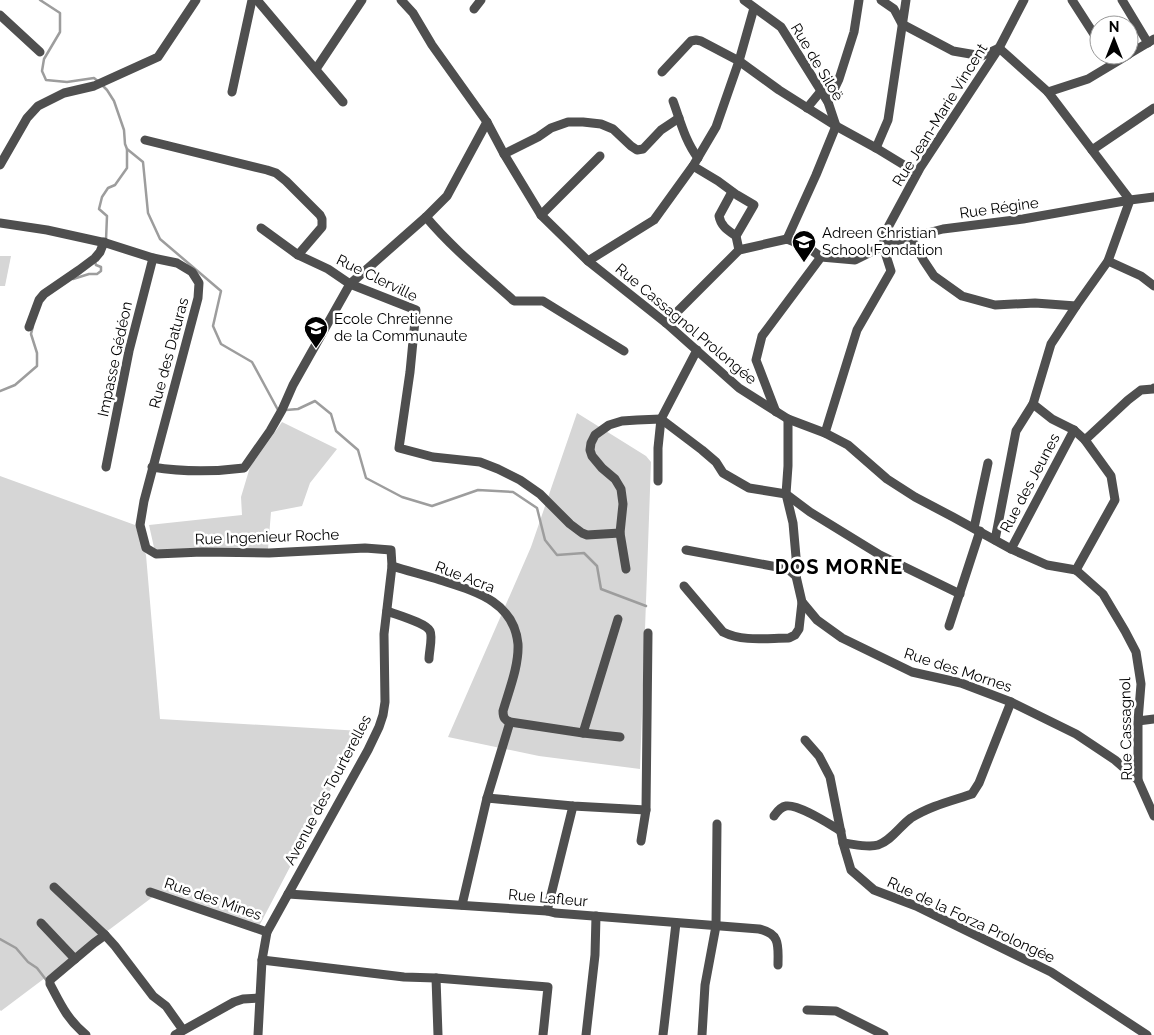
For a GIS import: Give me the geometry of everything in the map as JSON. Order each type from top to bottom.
[{"type":"street","points":[[0,165],[27,118],[38,106],[64,93],[94,86],[158,57],[196,0]]},
{"type":"street","points":[[232,92],[252,0]]},
{"type":"street","points":[[257,0],[343,102]]},
{"type":"street","points":[[316,70],[362,0]]},
{"type":"street","name":"Rue Cassagnol Prolongée","points":[[402,0],[413,13],[432,45],[487,122],[541,215],[588,261],[666,323],[739,388],[776,412],[848,445],[887,479],[907,493],[1011,549],[1047,565],[1076,570]]},
{"type":"street","points":[[474,8],[481,0]]},
{"type":"street","name":"Rue de Siloë","points":[[744,0],[781,27],[828,102],[836,126]]},
{"type":"street","points":[[828,102],[839,79],[854,32],[859,0]]},
{"type":"street","points":[[881,0],[894,8],[902,24],[953,51],[982,56],[999,48],[1048,92],[1130,200],[1108,261],[1051,344],[1033,404],[1016,431],[995,540]]},
{"type":"street","points":[[876,148],[888,120],[906,0]]},
{"type":"street","name":"Rue Jean-Marie Vincent","points":[[883,246],[886,231],[917,173],[999,48],[1024,0]]},
{"type":"street","points":[[1072,0],[1089,26]]},
{"type":"street","points":[[1122,0],[1151,41],[1139,48]]},
{"type":"street","points":[[588,261],[654,220],[695,162],[716,127],[739,61],[754,8]]},
{"type":"street","points":[[0,15],[40,52]]},
{"type":"street","points":[[662,72],[691,41],[701,41],[739,61],[807,108],[917,173]]},
{"type":"street","points":[[1048,92],[1088,79],[1111,65]]},
{"type":"street","points":[[807,108],[821,90]]},
{"type":"street","points":[[673,101],[695,162],[732,192],[754,205],[736,236],[739,250]]},
{"type":"street","points":[[1092,150],[1154,108]]},
{"type":"street","points":[[504,154],[538,137],[551,128],[568,122],[601,124],[613,129],[631,146],[638,150],[643,149],[661,130],[679,118]]},
{"type":"street","points":[[152,467],[202,471],[244,468],[282,410],[293,385],[350,284],[447,196],[487,122]]},
{"type":"street","points":[[787,239],[836,126]]},
{"type":"street","points":[[145,140],[268,170],[280,176],[322,219],[322,227],[298,255]]},
{"type":"street","points":[[541,215],[600,156]]},
{"type":"street","points":[[732,192],[719,216],[723,227],[736,236]]},
{"type":"street","name":"Rue Régine","points":[[821,257],[855,260],[883,246],[943,229],[1023,219],[1154,197]]},
{"type":"street","points":[[426,217],[451,245],[514,301],[542,301],[624,351]]},
{"type":"street","name":"Rue des Daturas","points":[[0,223],[47,230],[104,242],[153,258],[177,263],[192,272],[199,283],[198,298],[144,501],[140,525],[146,548]]},
{"type":"street","name":"Rue Clerville","points":[[261,228],[298,255],[339,275],[350,284],[416,310],[410,372],[399,448],[433,457],[480,462],[520,480],[540,494],[554,510],[582,533],[587,535],[620,533]]},
{"type":"street","points":[[911,238],[934,276],[962,296],[995,305],[1035,303],[1076,306]]},
{"type":"street","points":[[666,323],[739,250],[787,239],[807,247],[821,257],[762,336],[756,360],[776,412]]},
{"type":"street","points":[[29,327],[41,297],[95,258],[104,242]]},
{"type":"street","points":[[825,433],[857,330],[891,272],[883,246]]},
{"type":"street","name":"Impasse Gédéon","points":[[106,467],[129,351],[153,258]]},
{"type":"street","points":[[1108,261],[1141,276],[1154,286]]},
{"type":"street","points":[[658,481],[658,448],[661,419],[696,350]]},
{"type":"street","points":[[1085,440],[1141,390],[1154,389]]},
{"type":"street","points":[[1033,404],[1052,419],[1074,430],[1085,440],[1110,476],[1115,500],[1076,570]]},
{"type":"street","points":[[626,570],[620,533],[623,504],[622,489],[615,479],[592,456],[590,450],[591,443],[596,435],[609,425],[637,420],[661,419],[716,462],[723,473],[749,488],[786,494],[810,512],[880,555],[960,594]]},
{"type":"street","name":"Rue des Mornes","points":[[788,419],[786,494],[793,523],[796,576],[802,602],[817,620],[842,638],[912,672],[961,683],[1011,702],[1076,734],[1115,760],[1138,780]]},
{"type":"street","name":"Rue des Jeunes","points":[[1011,549],[1074,430]]},
{"type":"street","points":[[949,626],[960,594],[977,530],[988,463]]},
{"type":"street","name":"Rue Ingenieur Roche","points":[[146,548],[156,554],[366,548],[391,550]]},
{"type":"street","name":"Avenue des Tourterelles","points":[[258,1035],[262,960],[268,932],[368,750],[381,721],[385,702],[384,634],[392,566],[391,550]]},
{"type":"street","points":[[686,550],[788,569],[796,576]]},
{"type":"street","name":"Rue Acra","points":[[392,566],[484,595],[497,604],[509,617],[518,644],[516,665],[503,716],[505,720],[510,722]]},
{"type":"street","name":"Rue Cassagnol","points":[[1076,570],[1103,594],[1136,652],[1141,684],[1138,721],[1138,780],[1154,816]]},
{"type":"street","points":[[684,586],[723,632],[742,638],[789,638],[795,635],[799,629],[802,602]]},
{"type":"street","points":[[387,611],[423,625],[430,630],[429,659]]},
{"type":"street","points":[[583,733],[618,619]]},
{"type":"street","points":[[641,841],[646,810],[648,633]]},
{"type":"street","points":[[844,843],[872,846],[880,844],[888,840],[911,818],[944,802],[972,794],[979,783],[1011,702]]},
{"type":"street","points":[[1138,721],[1154,719]]},
{"type":"street","points":[[462,905],[487,798],[510,722],[620,737]]},
{"type":"street","name":"Rue de la Forza Prolongée","points":[[805,740],[819,756],[830,777],[851,870],[874,890],[916,906],[1051,972],[1147,1035]]},
{"type":"street","points":[[487,798],[573,806],[646,810]]},
{"type":"street","points":[[547,911],[573,806]]},
{"type":"street","points":[[774,816],[785,806],[793,806],[841,830]]},
{"type":"street","points":[[702,1035],[705,985],[716,926],[717,824]]},
{"type":"street","points":[[54,887],[115,946],[153,996],[166,1006],[179,1033],[234,1002],[259,998]]},
{"type":"street","name":"Rue des Mines","points":[[150,892],[268,932]]},
{"type":"street","name":"Rue Lafleur","points":[[288,894],[547,911],[759,929],[768,931],[774,936],[778,944],[778,965]]},
{"type":"street","points":[[586,1035],[595,955],[596,916]]},
{"type":"street","points":[[41,923],[75,959]]},
{"type":"street","points":[[663,1035],[676,923]]},
{"type":"street","points":[[86,1035],[68,1017],[50,984],[51,978],[105,935]]},
{"type":"street","points":[[262,960],[404,977],[548,987],[543,1035]]},
{"type":"street","points":[[436,978],[438,1035]]},
{"type":"street","points":[[806,1010],[836,1011],[884,1035]]},
{"type":"shaded area","points":[[0,256],[11,256],[5,286],[0,286]]},
{"type":"shaded area","points":[[577,413],[646,456],[651,462],[640,769],[539,756],[448,737],[531,547]]},
{"type":"shaded area","points":[[282,422],[337,449],[310,483],[302,506],[271,512],[268,549],[155,552],[149,525],[242,515],[241,497],[250,467]]},
{"type":"shaded area","points":[[0,476],[135,525],[146,555],[160,719],[361,731],[256,932],[154,896],[1,1011],[0,1010]]},
{"type":"waterway","points":[[40,0],[60,13],[60,32],[44,59],[42,71],[46,80],[67,82],[94,78],[99,82]]},
{"type":"waterway","points":[[103,86],[114,101],[124,130],[127,149],[127,168],[115,185],[108,188],[102,197],[99,209],[107,216],[106,240]]},
{"type":"waterway","points":[[127,149],[143,162],[148,213],[160,239],[221,291],[213,326],[221,344],[252,362],[278,410]]},
{"type":"waterway","points":[[73,279],[89,274],[97,274],[101,271],[101,267],[96,265],[96,261]]},
{"type":"waterway","points":[[0,391],[15,385],[37,366],[37,353],[31,334],[33,326]]},
{"type":"waterway","points":[[286,410],[298,409],[315,401],[331,414],[336,431],[358,450],[366,478],[402,497],[432,506],[478,490],[513,492],[537,508],[545,540],[557,555],[584,553],[597,566],[601,589],[646,606]]},
{"type":"waterway","points":[[0,939],[16,948],[28,962],[37,968],[47,981]]},
{"type":"place","name":"Adreen Christian School Fondation","points":[[804,263]]},
{"type":"place","name":"Ecole Chretienne de la Communaute","points":[[316,349]]},
{"type":"district","name":"DOS MORNE","points":[[839,567]]}]
